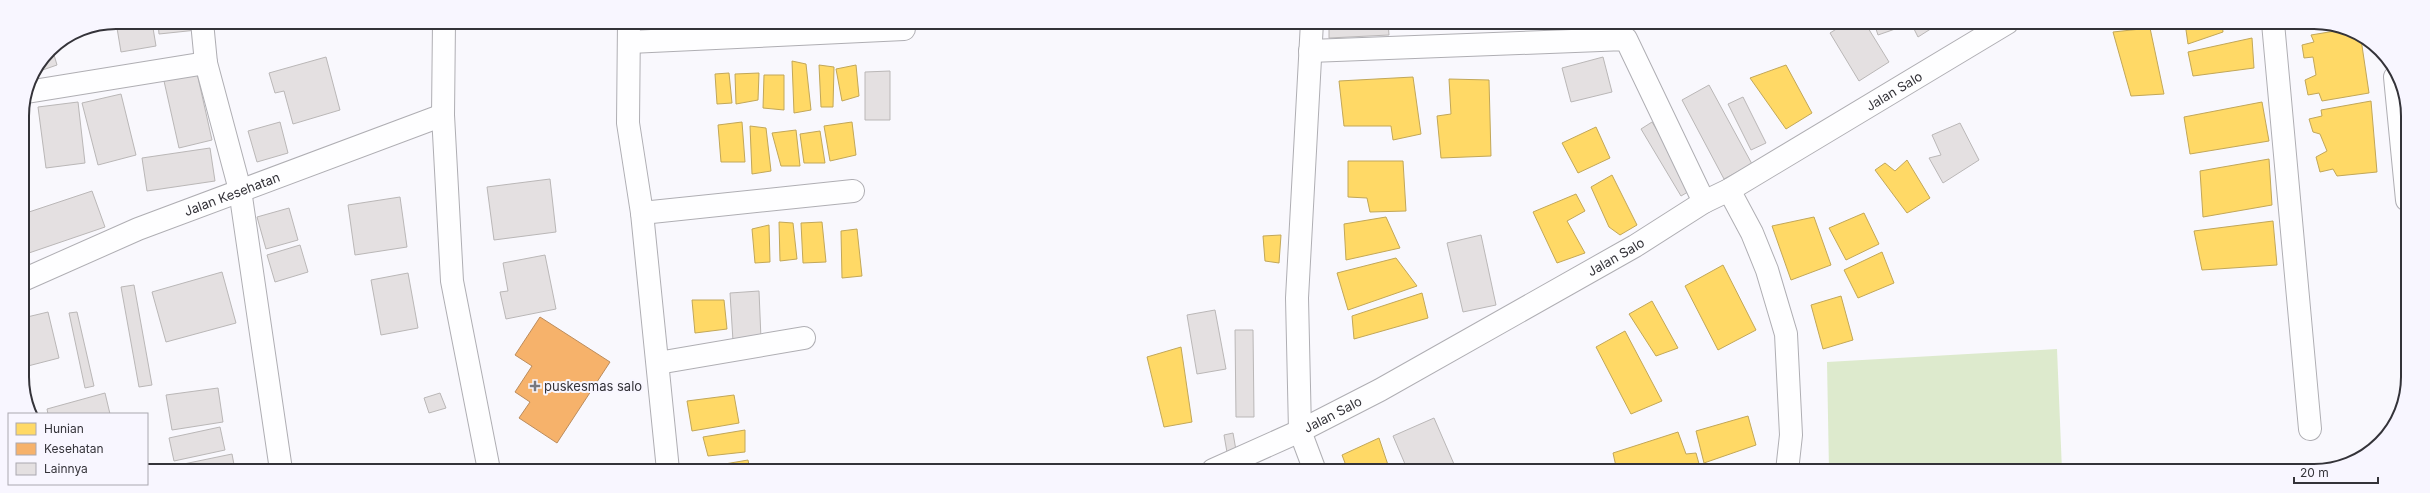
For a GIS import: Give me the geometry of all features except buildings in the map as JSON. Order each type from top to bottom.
[{"type":"street","points":[[203,29],[206,62],[240,190],[280,464]]},
{"type":"street","points":[[444,29],[443,115],[452,281],[488,464]]},
{"type":"street","points":[[667,464],[642,213],[628,123],[629,32],[904,29]]},
{"type":"street","points":[[1312,29],[1297,298],[1300,431],[1313,464]]},
{"type":"street","name":"Jalan Salo","points":[[1226,464],[1300,431],[1493,327],[1635,246],[1704,202],[1729,190],[1997,29]]},
{"type":"street","points":[[2274,29],[2296,252],[2310,429]]},
{"type":"street","points":[[1310,51],[1628,31],[1704,202]]},
{"type":"street","points":[[33,91],[206,62]]},
{"type":"street","points":[[2395,85],[2401,149]]},
{"type":"street","name":"Jalan Kesehatan","points":[[29,277],[138,229],[443,115]]},
{"type":"street","points":[[1729,190],[1752,233],[1767,270],[1786,334],[1791,435],[1788,464]]},
{"type":"street","points":[[642,213],[853,191]]},
{"type":"street","points":[[658,363],[804,338]]},
{"type":"green space","points":[[2057,349],[2062,464],[1829,464],[1827,362]]},
{"type":"place","name":"puskesmas salo","points":[[535,386]]}]
